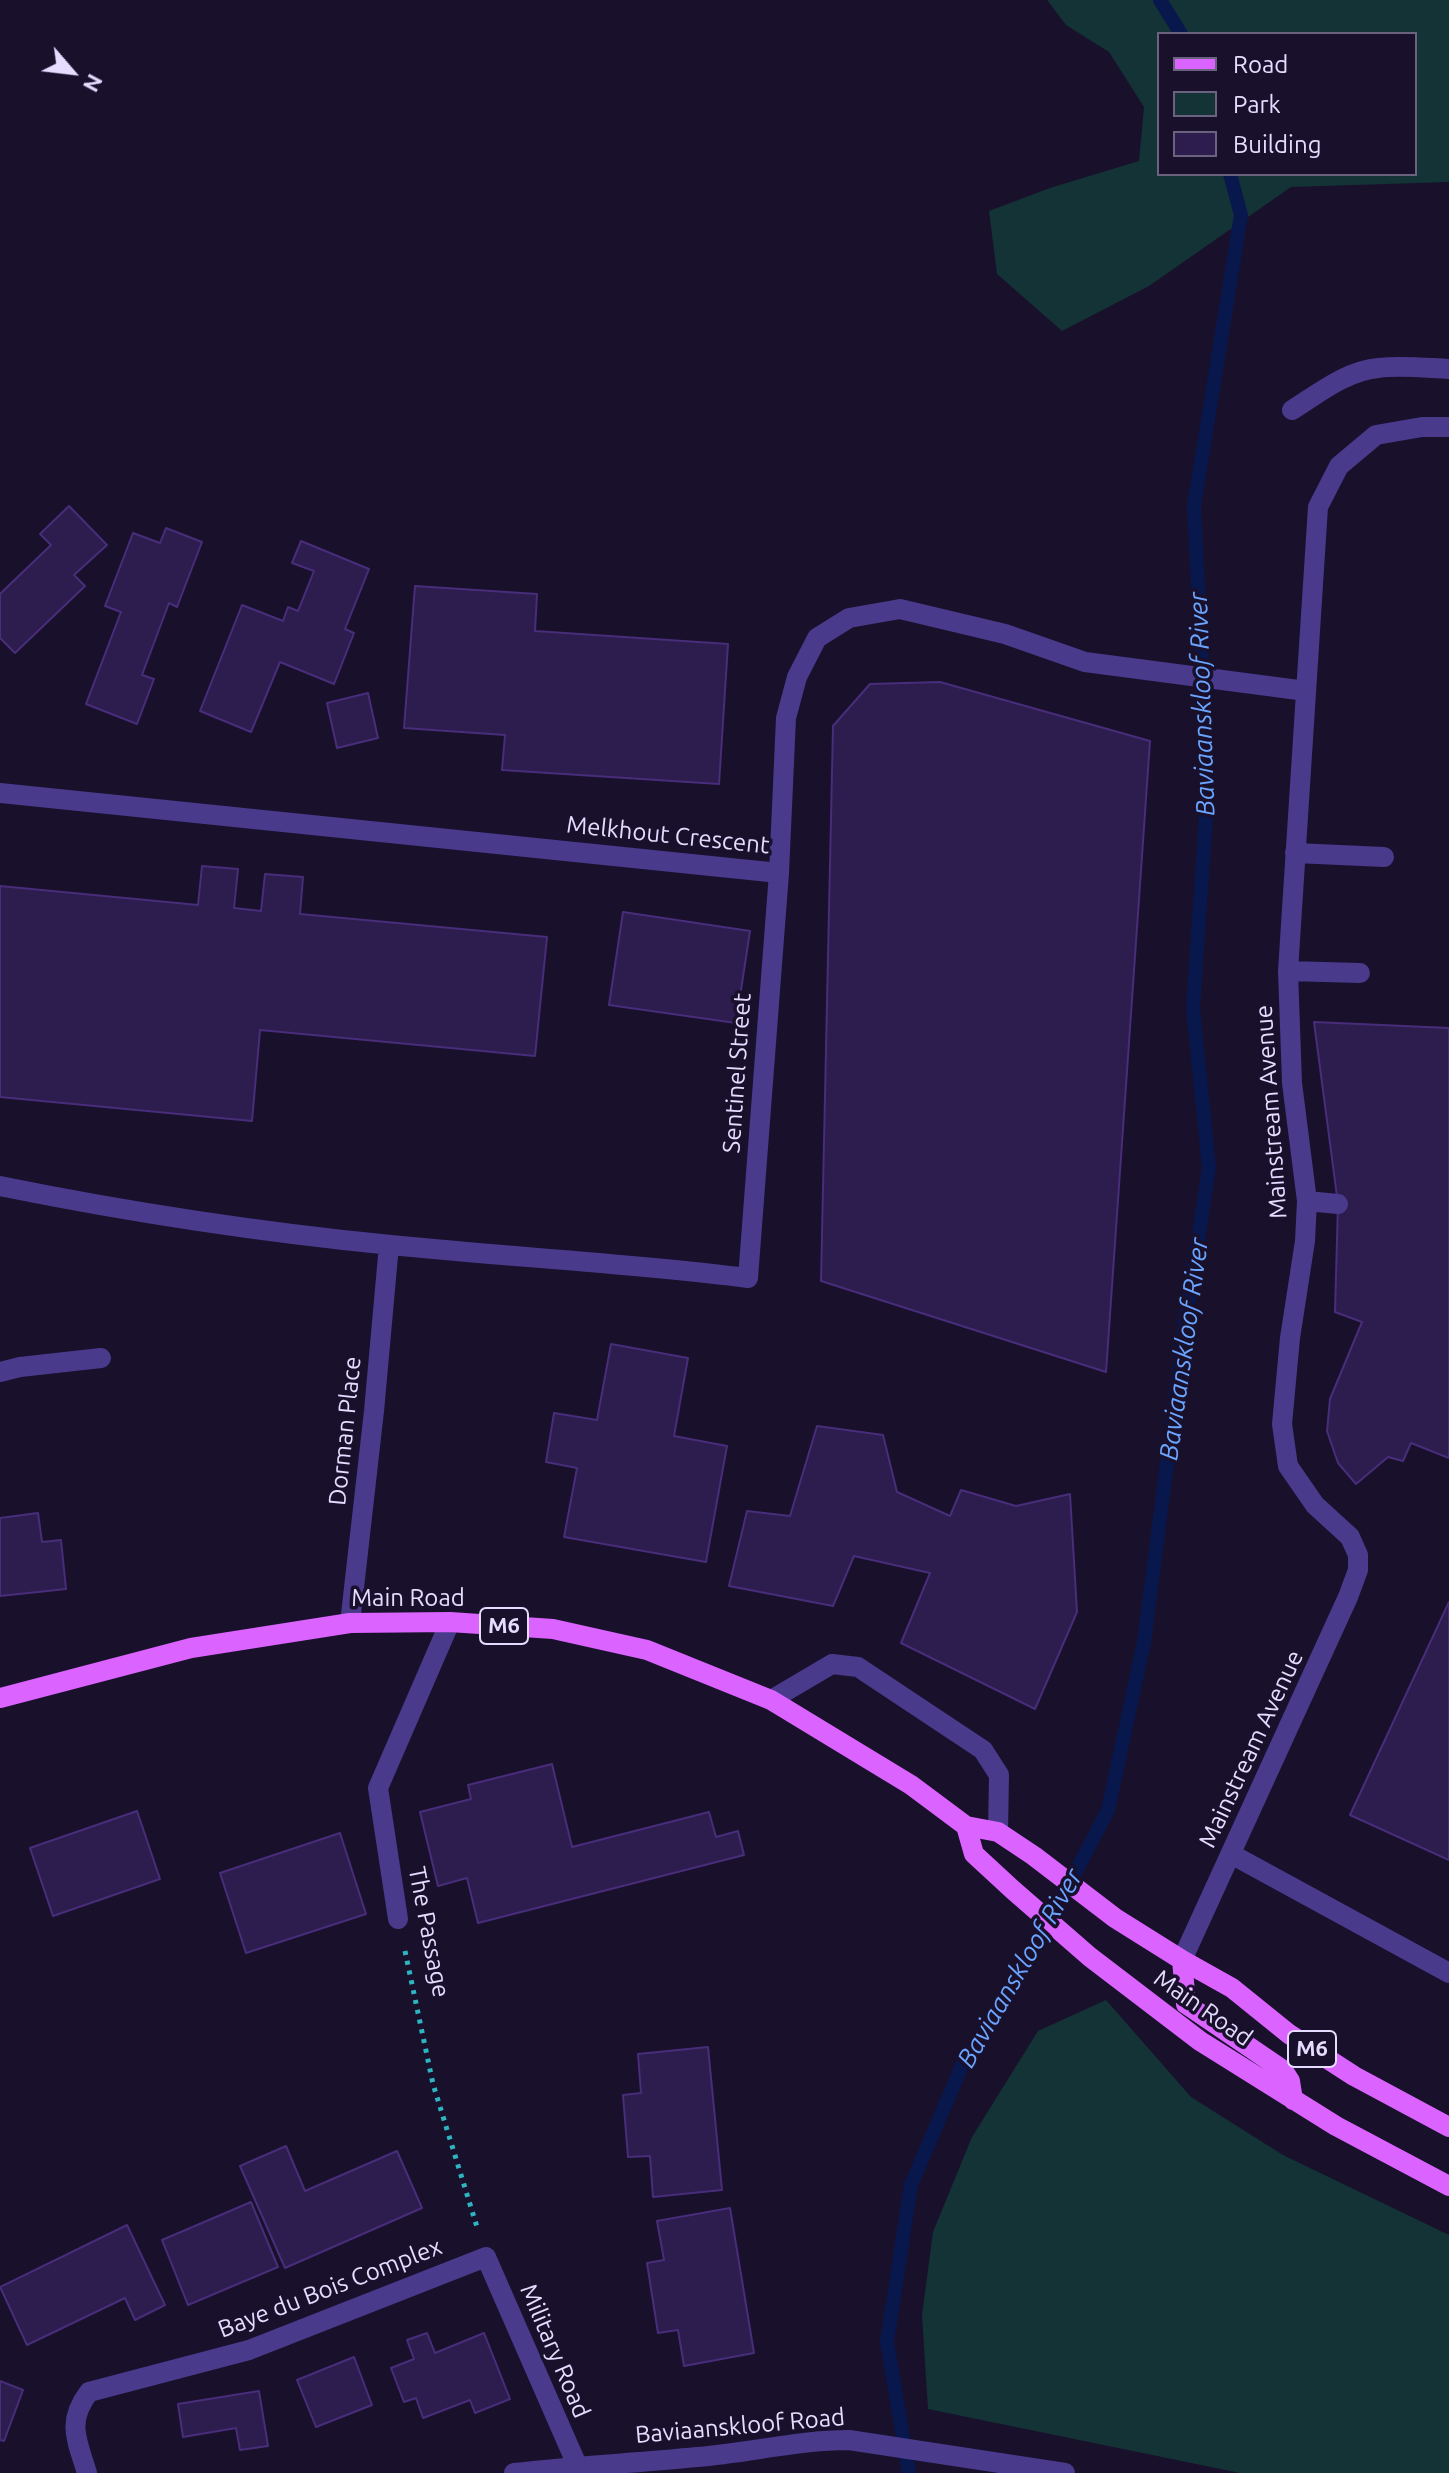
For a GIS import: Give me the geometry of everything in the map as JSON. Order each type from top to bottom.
[{"type":"main road","name":"Main Road","points":[[0,1698],[191,1648],[350,1623],[450,1622],[553,1629],[647,1650],[771,1700],[911,1785],[966,1826],[998,1832],[1115,1918],[1232,1988],[1289,2034],[1354,2076],[1449,2127]]},
{"type":"main road","name":"Main Road","points":[[966,1826],[974,1854],[1013,1890],[1090,1957],[1200,2041],[1336,2126],[1449,2186]]},
{"type":"main road","points":[[1182,1960],[1186,2004],[1283,2070],[1290,2081],[1293,2100]]},
{"type":"street","points":[[1292,410],[1354,374],[1377,368],[1449,369]]},
{"type":"street","name":"Mainstream Avenue","points":[[1182,1960],[1342,1612],[1358,1570],[1358,1555],[1350,1537],[1315,1505],[1288,1466],[1282,1424],[1305,1241],[1307,1201],[1292,1083],[1288,971],[1318,507],[1339,466],[1376,435],[1422,427],[1449,427]]},
{"type":"street","name":"Melkhout Crescent","points":[[0,793],[779,873],[786,718],[797,677],[817,638],[849,618],[900,609],[1005,634],[1085,662],[1306,691]]},
{"type":"street","points":[[1295,853],[1384,857]]},
{"type":"street","name":"Sentinel Street","points":[[389,1245],[748,1278],[779,873]]},
{"type":"street","points":[[1288,971],[1360,973]]},
{"type":"street","points":[[0,1186],[210,1222],[389,1245]]},
{"type":"street","points":[[1307,1201],[1338,1204]]},
{"type":"street","name":"Dorman Place","points":[[350,1623],[389,1245]]},
{"type":"street","points":[[0,1372],[101,1358]]},
{"type":"street","name":"The Passage","points":[[398,1919],[378,1788],[450,1622]]},
{"type":"street","points":[[771,1700],[832,1664],[858,1667],[983,1750],[999,1775],[998,1832]]},
{"type":"street","points":[[1231,1854],[1449,1973]]},
{"type":"street","name":"Military Road","points":[[486,2257],[577,2465]]},
{"type":"street","name":"Baye du Bois Complex","points":[[87,2473],[74,2420],[78,2406],[89,2392],[249,2350],[486,2257]]},
{"type":"street","name":"Baviaanskloof Road","points":[[514,2473],[577,2465],[700,2465],[819,2440],[849,2440],[1065,2473]]},
{"type":"path","name":"The Passage","points":[[398,1919],[433,2084],[486,2257]]},
{"type":"green space","points":[[1047,0],[1449,0],[1449,182],[1291,187],[1149,286],[1062,331],[997,274],[989,211],[1050,188],[1139,161],[1144,107],[1109,52],[1066,25]]},
{"type":"green space","points":[[1106,2000],[1191,2097],[1283,2155],[1449,2235],[1449,2473],[1240,2473],[928,2409],[922,2315],[933,2232],[972,2137],[1038,2031]]},
{"type":"building","points":[[69,506],[107,545],[74,575],[85,586],[15,653],[0,638],[0,594],[51,545],[40,534]]},
{"type":"building","points":[[166,528],[202,542],[177,607],[169,603],[142,675],[154,679],[137,724],[86,704],[121,612],[105,606],[133,533],[160,543]]},
{"type":"building","points":[[301,541],[369,569],[345,629],[354,633],[334,684],[280,662],[251,732],[200,711],[242,605],[283,621],[288,607],[298,611],[314,571],[292,563]]},
{"type":"building","points":[[415,586],[537,594],[535,631],[728,644],[719,784],[502,770],[505,735],[404,728]]},
{"type":"building","points":[[940,682],[1150,741],[1106,1372],[821,1281],[833,726],[870,684]]},
{"type":"building","points":[[368,693],[378,738],[337,748],[327,703]]},
{"type":"building","points":[[202,866],[238,869],[234,908],[261,911],[265,874],[303,877],[300,914],[547,937],[535,1056],[260,1030],[252,1121],[0,1097],[0,886],[198,905]]},
{"type":"building","points":[[623,912],[750,931],[736,1023],[609,1005]]},
{"type":"building","points":[[1314,1022],[1449,1028],[1449,1458],[1411,1443],[1403,1461],[1388,1457],[1356,1484],[1338,1463],[1327,1431],[1330,1399],[1362,1322],[1335,1312],[1338,1204]]},
{"type":"building","points":[[611,1344],[688,1358],[674,1436],[727,1446],[706,1562],[564,1537],[577,1468],[546,1462],[554,1413],[597,1420]]},
{"type":"building","points":[[817,1426],[883,1435],[897,1492],[950,1516],[961,1490],[1016,1506],[1070,1494],[1077,1612],[1035,1709],[901,1643],[930,1573],[854,1556],[833,1606],[729,1586],[747,1511],[790,1516]]},
{"type":"building","points":[[38,1513],[42,1542],[61,1540],[66,1589],[0,1596],[0,1518]]},
{"type":"building","points":[[1449,1602],[1449,1860],[1350,1815]]},
{"type":"building","points":[[552,1764],[572,1847],[709,1812],[716,1837],[738,1831],[744,1855],[478,1923],[467,1878],[438,1886],[420,1812],[471,1799],[468,1785]]},
{"type":"building","points":[[137,1811],[160,1879],[53,1916],[30,1848]]},
{"type":"building","points":[[340,1833],[366,1914],[246,1953],[220,1873]]},
{"type":"building","points":[[708,2047],[722,2190],[653,2197],[650,2156],[628,2157],[623,2095],[641,2093],[638,2054]]},
{"type":"building","points":[[286,2146],[305,2191],[397,2151],[422,2208],[285,2268],[240,2166]]},
{"type":"building","points":[[251,2202],[278,2267],[188,2305],[162,2240]]},
{"type":"building","points":[[730,2208],[754,2353],[684,2366],[678,2330],[658,2333],[647,2263],[664,2260],[657,2221]]},
{"type":"building","points":[[127,2225],[165,2305],[135,2320],[125,2298],[27,2345],[0,2287]]},
{"type":"building","points":[[427,2333],[435,2353],[484,2333],[510,2399],[475,2413],[470,2400],[423,2418],[416,2398],[404,2402],[391,2368],[414,2359],[407,2340]]},
{"type":"building","points":[[354,2357],[372,2405],[316,2427],[297,2380]]},
{"type":"building","points":[[0,2381],[23,2390],[4,2441],[0,2440]]},
{"type":"building","points":[[259,2391],[268,2446],[240,2450],[236,2428],[183,2437],[178,2404]]},
{"type":"waterway","name":"Baviaanskloof River","points":[[1160,0],[1180,32]]},
{"type":"waterway","name":"Baviaanskloof River","points":[[909,2473],[887,2342],[911,2185],[964,2061],[1026,1967],[1108,1810],[1144,1642],[1184,1331],[1209,1168],[1193,1008],[1208,786],[1194,506],[1241,215],[1231,176]]}]
